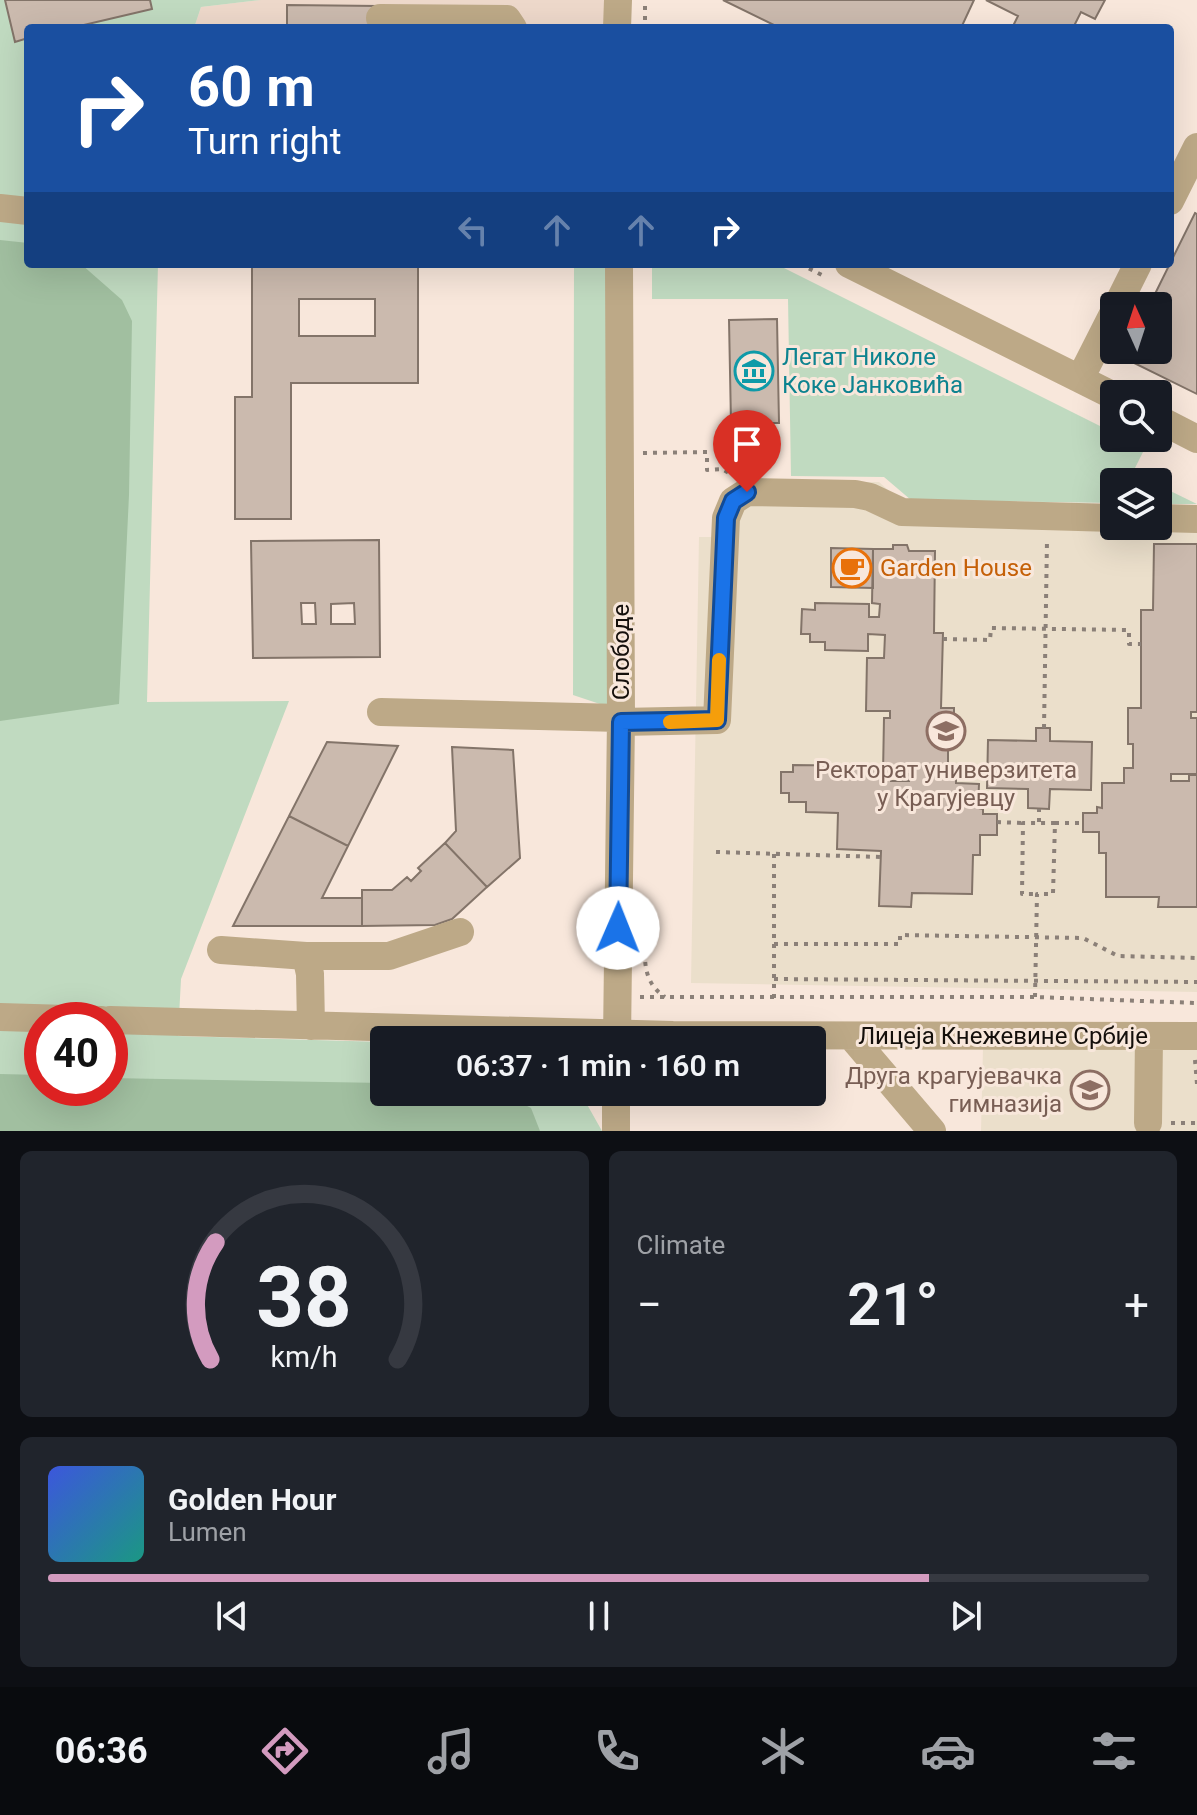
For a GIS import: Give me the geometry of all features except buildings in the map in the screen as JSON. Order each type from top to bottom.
[{"type":"street","points":[[617,24],[618,0]]},
{"type":"street","points":[[380,18],[507,19],[510,24]]},
{"type":"street","points":[[1174,193],[1197,147]]},
{"type":"street","points":[[0,208],[24,211]]},
{"type":"street","name":"Слободе","points":[[617,1026],[621,720],[619,268]]},
{"type":"street","points":[[857,268],[1100,389]]},
{"type":"street","points":[[1124,292],[1136,268]]},
{"type":"street","points":[[1080,379],[1100,340]]},
{"type":"street","points":[[1172,426],[1197,439]]},
{"type":"street","points":[[381,712],[717,720],[726,518],[733,501],[747,492],[855,494],[870,497],[902,512],[1100,518]]},
{"type":"street","points":[[1172,518],[1197,519]]},
{"type":"street","points":[[221,950],[306,956],[389,956],[460,932]]},
{"type":"street","points":[[306,956],[310,974],[311,1026]]},
{"type":"street","points":[[0,1017],[24,1018]]},
{"type":"street","name":"Лицеја Кнежевине Србије","points":[[128,1021],[370,1028]]},
{"type":"street","name":"Лицеја Кнежевине Србије","points":[[826,1036],[1197,1036]]},
{"type":"street","points":[[851,1036],[932,1131]]},
{"type":"street","points":[[1148,1123],[1149,1036]]},
{"type":"street","points":[[616,1106],[616,1131]]},
{"type":"path","points":[[645,0],[645,24]]},
{"type":"path","points":[[643,453],[707,452],[707,470],[722,469],[735,476],[747,492]]},
{"type":"path","points":[[1044,728],[1047,518]]},
{"type":"path","points":[[943,639],[990,640],[991,628],[1129,630],[1129,644],[1141,644]]},
{"type":"path","points":[[1039,809],[1039,823]]},
{"type":"path","points":[[997,822],[1083,823]]},
{"type":"path","points":[[1023,823],[1022,894],[1053,894],[1055,823]]},
{"type":"path","points":[[716,852],[881,857]]},
{"type":"path","points":[[774,854],[774,998]]},
{"type":"path","points":[[1035,997],[1037,894]]},
{"type":"path","points":[[774,944],[900,944],[900,935],[1036,936],[1083,938],[1118,956],[1197,958]]},
{"type":"path","points":[[774,979],[1197,982]]},
{"type":"path","points":[[618,996],[1035,997],[1197,1003]]},
{"type":"shaded area","points":[[261,0],[608,0],[608,24],[195,24],[201,7]]},
{"type":"shaded area","name":"Ректорат универзитета у Крагујевцу","points":[[743,482],[879,482],[906,506],[1100,525],[1100,540],[1172,540],[1172,520],[1197,510],[1197,992],[691,983],[699,537],[716,537]]},
{"type":"shaded area","name":"Друга крагујевачка гимназија","points":[[983,1048],[1197,1048],[1197,1131],[981,1131]]},
{"type":"green space","points":[[0,0],[261,0],[201,7],[195,24],[24,24],[24,268],[158,268],[147,702],[289,701],[181,979],[178,1036],[370,1042],[370,1106],[588,1106],[602,1131],[0,1131]]},
{"type":"green space","points":[[0,240],[24,243],[24,268],[86,268],[122,300],[132,321],[129,495],[119,704],[0,721]]},
{"type":"green space","points":[[574,268],[619,268],[621,711],[573,695]]},
{"type":"green space","points":[[652,268],[784,268],[1100,426],[1100,452],[1143,452],[1135,468],[1100,468],[1100,503],[911,500],[884,477],[791,476],[788,299],[652,299]]},
{"type":"green space","points":[[1172,492],[1197,504],[1172,504]]},
{"type":"green space","points":[[0,1074],[24,1075],[24,1106],[128,1106],[128,1078],[370,1083],[370,1106],[527,1106],[531,1108],[540,1131],[0,1131]]},
{"type":"slow traffic","points":[[670,722],[717,720],[719,660]]},
{"type":"place","name":"Легат Николе Коке Јанковића","points":[[754,371]]},
{"type":"place","name":"Garden House","points":[[852,568]]},
{"type":"place","name":"Ректорат универзитета у Крагујевцу","points":[[946,731]]},
{"type":"place","name":"Друга крагујевачка гимназија","points":[[1090,1090]]},
{"type":"route","points":[[618,928],[621,722],[717,720],[726,518],[733,501],[747,492]]}]
